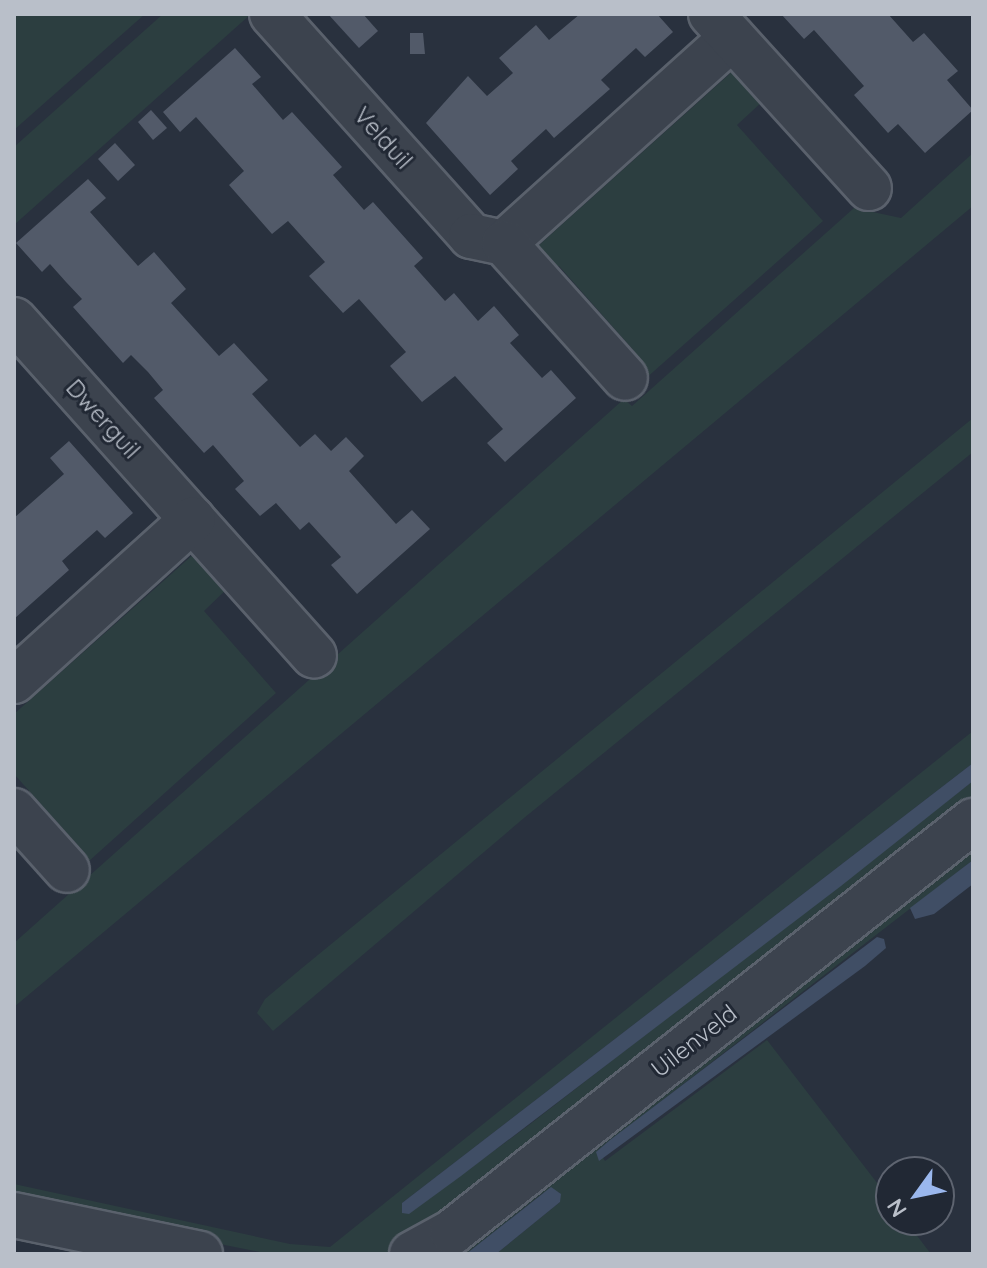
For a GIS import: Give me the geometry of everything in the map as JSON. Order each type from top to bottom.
[{"type":"street","name":"Velduil","points":[[272,14],[471,236],[504,243]]},
{"type":"street","points":[[625,378],[504,243],[722,26],[869,188]]},
{"type":"street","name":"Dwerguil","points":[[14,320],[314,655]]},
{"type":"street","points":[[14,681],[193,519]]},
{"type":"street","points":[[14,811],[67,870]]},
{"type":"street","name":"Uilenveld","points":[[412,1254],[452,1232],[973,821]]},
{"type":"street","points":[[14,1215],[200,1254]]},
{"type":"shaded area","points":[[14,14],[145,14],[14,130]]},
{"type":"shaded area","points":[[163,14],[251,14],[14,225],[14,147]]},
{"type":"shaded area","points":[[734,70],[763,101],[737,125],[823,221],[644,380],[625,363],[635,352],[559,266],[537,265],[528,255]]},
{"type":"shaded area","points":[[973,153],[973,206],[14,1007],[14,943],[624,399],[632,406],[854,208],[901,218]]},
{"type":"shaded area","points":[[973,418],[973,452],[524,818],[273,1031],[257,1013],[265,999],[302,968]]},
{"type":"shaded area","points":[[196,552],[229,587],[204,611],[276,693],[79,870],[72,862],[83,851],[14,774],[14,714]]},
{"type":"shaded area","points":[[973,731],[973,763],[402,1203],[402,1213],[409,1213],[529,1125],[973,781],[973,810],[405,1246],[382,1254],[270,1254],[14,1203],[14,1184],[290,1244],[330,1247]]},
{"type":"shaded area","points":[[973,838],[973,860],[598,1150],[605,1161],[767,1040],[875,1180],[875,1236],[917,1236],[931,1254],[496,1254],[560,1202],[559,1192],[543,1193],[466,1254],[435,1254]]},
{"type":"water","points":[[973,763],[973,781],[841,886],[461,1176],[409,1214],[402,1213],[402,1203]]},
{"type":"water","points":[[973,860],[973,884],[934,914],[915,919],[910,908]]},
{"type":"water","points":[[877,937],[884,939],[886,948],[865,966],[599,1161],[596,1152],[610,1140]]},
{"type":"water","points":[[551,1187],[561,1194],[560,1202],[496,1254],[466,1254]]},
{"type":"building","points":[[328,14],[363,14],[378,31],[359,48]]},
{"type":"building","points":[[580,14],[657,14],[673,32],[645,57],[636,48],[601,80],[610,89],[554,138],[546,129],[511,161],[518,169],[490,195],[426,123],[468,76],[487,96],[513,73],[499,58],[536,25],[549,40]]},
{"type":"building","points":[[781,14],[888,14],[913,42],[924,33],[958,71],[947,80],[973,110],[925,153],[898,124],[888,133],[854,95],[864,86],[814,30],[804,39]]},
{"type":"building","points":[[410,33],[423,33],[425,54],[410,54]]},
{"type":"building","points":[[235,48],[261,77],[252,84],[283,120],[292,112],[342,167],[333,175],[364,210],[373,202],[423,258],[414,266],[445,301],[454,293],[478,321],[494,306],[519,335],[510,343],[542,378],[551,370],[576,398],[505,462],[487,443],[503,429],[455,376],[422,402],[390,366],[406,352],[359,299],[343,313],[309,276],[325,262],[288,221],[272,234],[229,185],[244,171],[196,117],[180,132],[163,112]]},
{"type":"building","points":[[151,110],[167,128],[153,140],[138,122]]},
{"type":"building","points":[[115,143],[135,165],[118,181],[98,159]]},
{"type":"building","points":[[88,179],[106,198],[90,212],[138,266],[154,252],[186,289],[171,303],[219,356],[234,343],[268,380],[252,394],[300,447],[315,434],[331,451],[346,437],[364,456],[349,471],[396,524],[412,510],[430,529],[357,594],[331,565],[341,557],[309,522],[300,530],[276,503],[260,516],[235,489],[244,481],[213,445],[204,453],[154,398],[163,390],[148,372],[131,355],[123,363],[73,307],[82,299],[50,264],[42,272],[16,243]]},
{"type":"building","points":[[69,441],[133,513],[105,538],[97,530],[62,561],[69,570],[14,619],[14,518],[64,474],[50,458]]}]
